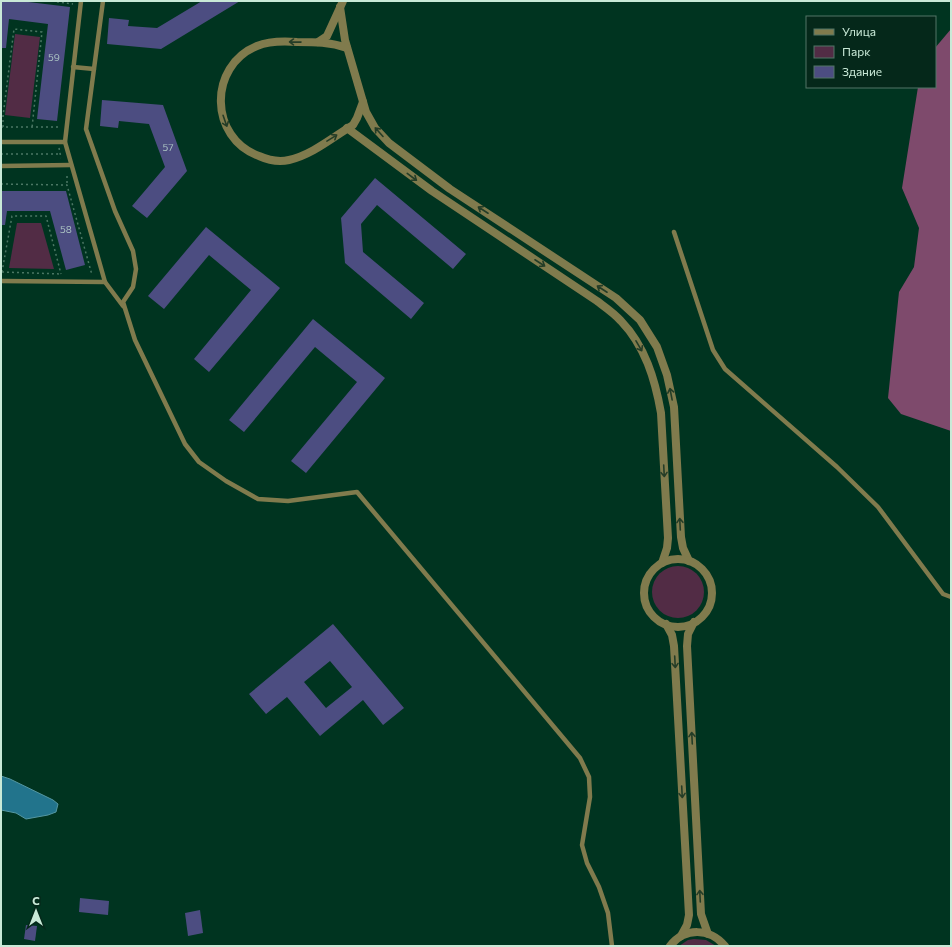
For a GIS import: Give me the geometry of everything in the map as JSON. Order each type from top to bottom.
[{"type":"street","points":[[318,42],[327,36],[342,4]]},
{"type":"street","points":[[342,4],[343,28],[347,48],[366,112],[375,128],[389,143],[450,189],[616,298],[640,320],[657,347],[667,375],[674,407],[681,537],[683,548],[689,561]]},
{"type":"street","points":[[347,48],[334,43],[280,41],[258,45],[242,54],[229,69],[221,88],[220,105],[225,124],[235,140],[251,153],[268,160],[288,160],[304,156],[353,125],[363,102]]},
{"type":"street","points":[[347,128],[432,192],[597,301],[621,321],[638,343],[651,369],[661,413],[668,538],[667,548],[662,563]]},
{"type":"street","points":[[694,622],[680,626],[666,624],[654,617],[650,612],[644,599],[645,585],[647,578],[656,567],[662,563],[675,559],[689,561],[701,568],[709,580],[712,594],[711,600],[704,613],[694,622],[688,634],[687,646],[701,914],[708,934]]},
{"type":"street","points":[[666,624],[672,635],[674,646],[689,915],[687,925],[681,936],[670,946]]},
{"type":"street","points":[[681,936],[694,932],[708,934],[720,941],[725,946]]},
{"type":"lane","points":[[81,1],[64,142],[105,282],[126,309]]},
{"type":"lane","points":[[103,1],[86,129],[115,211],[133,251],[136,268],[133,286],[123,302],[135,340],[185,444],[199,462],[226,481],[258,499],[288,502],[357,492],[580,758],[589,777],[590,797],[582,846],[586,863],[599,887],[608,913],[612,946]]},
{"type":"lane","points":[[74,66],[94,69]]},
{"type":"lane","points":[[1,142],[64,142]]},
{"type":"lane","points":[[1,166],[71,165]]},
{"type":"lane","points":[[674,232],[713,350],[725,369],[836,466],[878,507],[943,594],[951,597]]},
{"type":"lane","points":[[1,281],[105,282]]},
{"type":"path","points":[[52,1],[73,3]]},
{"type":"path","points":[[32,128],[42,32],[14,29],[2,127],[32,128],[59,128],[60,120]]},
{"type":"path","points":[[1,154],[68,153]]},
{"type":"path","points":[[1,184],[67,185],[94,282]]},
{"type":"path","points":[[12,216],[46,216],[62,274],[1,272],[12,216]]},
{"type":"green space","points":[[15,34],[40,37],[30,118],[5,115]]},
{"type":"green space","points":[[17,223],[41,223],[54,269],[9,268]]},
{"type":"green space","points":[[673,566],[683,566],[697,573],[704,587],[704,597],[697,611],[683,618],[673,618],[663,614],[656,607],[652,597],[652,587],[656,577],[663,570]]},
{"type":"green space","points":[[688,940],[706,940],[716,946],[679,946]]},
{"type":"shaded area","points":[[951,29],[951,431],[901,414],[888,398],[899,292],[914,267],[919,228],[902,188],[918,88],[936,88],[936,47]]},
{"type":"water","points":[[1,776],[53,800],[58,804],[56,812],[26,819],[16,813],[1,810]]},
{"type":"building","points":[[1,1],[20,1],[70,7],[57,121],[37,119],[48,24],[9,19],[6,48],[1,48]]},
{"type":"building","points":[[202,1],[240,1],[161,49],[107,44],[109,18],[129,20],[128,26],[157,28]]},
{"type":"building","points":[[102,100],[163,105],[187,171],[147,218],[132,206],[165,167],[149,124],[119,121],[118,128],[100,126]]},
{"type":"building","points":[[375,178],[466,254],[453,269],[377,205],[361,224],[363,252],[424,303],[411,319],[345,263],[341,218]]},
{"type":"building","points":[[1,191],[66,191],[85,265],[66,270],[50,211],[7,211],[5,225],[1,225]]},
{"type":"building","points":[[206,227],[280,288],[209,372],[194,359],[251,290],[209,255],[164,309],[148,296]]},
{"type":"building","points":[[313,319],[385,378],[306,473],[291,461],[357,382],[315,347],[244,432],[229,420]]},
{"type":"building","points":[[333,624],[404,708],[383,725],[363,700],[320,736],[287,697],[266,714],[249,694]],"holes":[[[330,661],[352,687],[326,708],[304,682]]]},
{"type":"building","points":[[80,898],[109,901],[108,915],[79,912]]},
{"type":"building","points":[[200,910],[203,933],[188,936],[185,913]]},
{"type":"building","points":[[26,925],[37,926],[35,941],[24,939]]}]
